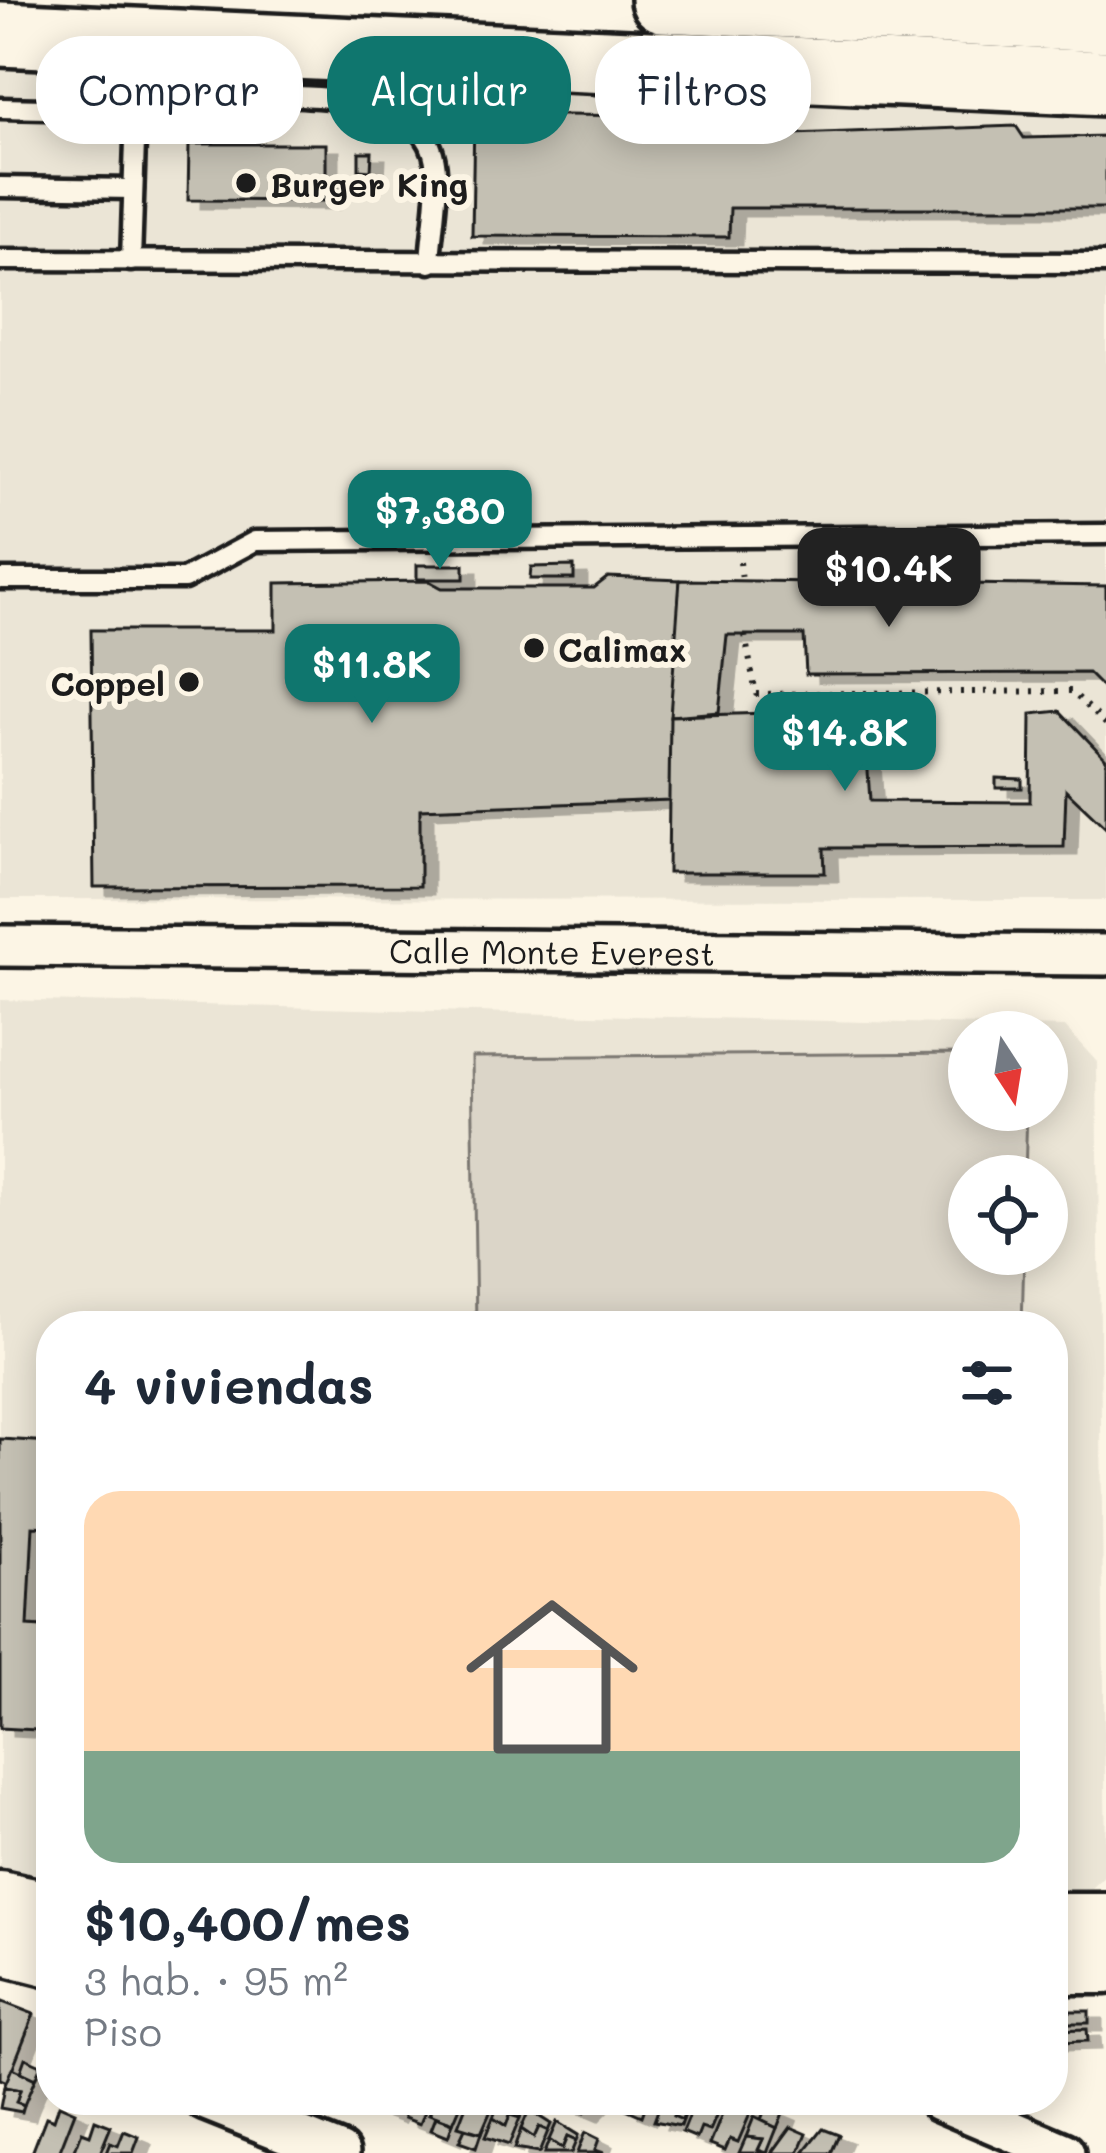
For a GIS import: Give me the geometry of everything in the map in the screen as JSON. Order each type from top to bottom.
[{"type":"main road","points":[[663,0],[1106,20]]},
{"type":"main road","points":[[0,34],[36,37]]},
{"type":"main road","points":[[303,49],[1106,83]]},
{"type":"main road","points":[[0,1899],[36,1907]]},
{"type":"main road","points":[[1068,1921],[1106,1921]]},
{"type":"main road","points":[[0,1946],[36,1955]]},
{"type":"main road","points":[[1068,1966],[1106,1966]]},
{"type":"street","name":"Calle Monte Everest","points":[[0,946],[1106,955]]},
{"type":"street","points":[[244,2115],[339,2153]]},
{"type":"street","points":[[974,2115],[1064,2153]]},
{"type":"lane","points":[[303,97],[360,100],[401,115],[423,134],[433,154],[430,263]]},
{"type":"lane","points":[[0,108],[136,111],[131,262]]},
{"type":"lane","points":[[0,187],[133,189]]},
{"type":"lane","points":[[0,260],[1106,263]]},
{"type":"lane","points":[[0,579],[184,579],[255,542],[1106,534]]},
{"type":"path","points":[[745,635],[756,694],[1071,692],[1106,724]]},
{"type":"shaded area","points":[[0,49],[36,51],[36,144],[303,144],[303,62],[327,63],[327,144],[571,144],[571,74],[595,75],[595,144],[811,144],[811,85],[1106,98],[1106,900],[0,899]]},
{"type":"shaded area","points":[[0,1000],[948,1024],[948,1131],[1068,1131],[1068,1030],[1097,1062],[1106,1875],[1091,1889],[1068,1890],[1068,1311],[36,1311],[36,1879],[0,1870]]},
{"type":"shaded area","points":[[948,1053],[948,1131],[1026,1131],[1026,1155],[948,1155],[948,1275],[1023,1275],[1022,1311],[476,1311],[472,1057]]},
{"type":"building","points":[[571,115],[595,115],[595,144],[811,144],[811,133],[1016,126],[1024,138],[1106,136],[1106,208],[730,208],[729,237],[472,236],[474,144],[571,144]]},
{"type":"building","points":[[189,144],[326,144],[326,201],[188,200]]},
{"type":"building","points":[[359,152],[372,152],[371,171],[359,170]]},
{"type":"building","points":[[417,565],[464,565],[464,579],[417,579]]},
{"type":"building","points":[[574,566],[574,579],[530,579],[531,567]]},
{"type":"building","points":[[608,577],[680,580],[671,800],[420,809],[420,886],[94,887],[91,630],[276,630],[276,583],[429,581],[442,588],[594,588]]},
{"type":"building","points":[[680,580],[1106,586],[1106,691],[1088,673],[806,674],[804,635],[727,635],[719,712],[670,716]]},
{"type":"building","points":[[864,710],[870,801],[1030,802],[1031,714],[1060,711],[1106,759],[1106,828],[1066,790],[1064,847],[824,848],[825,873],[668,873],[670,716]]},
{"type":"building","points":[[996,778],[1022,779],[1022,788],[996,788]]},
{"type":"building","points":[[0,1439],[36,1441],[36,1526],[28,1626],[36,1627],[36,1730],[0,1728]]},
{"type":"building","points":[[0,2001],[34,2014],[7,2082],[0,2079]]},
{"type":"building","points":[[1068,2011],[1089,2011],[1089,2023],[1068,2023]]},
{"type":"building","points":[[1087,2029],[1088,2041],[1068,2042],[1068,2030]]},
{"type":"building","points":[[25,2058],[36,2063],[35,2079],[20,2072]]},
{"type":"building","points":[[12,2068],[35,2079],[24,2105],[16,2102],[20,2090],[4,2087]]},
{"type":"building","points":[[4,2087],[20,2090],[16,2102],[24,2105],[22,2112],[0,2108]]},
{"type":"building","points":[[56,2115],[74,2115],[59,2153],[32,2153],[46,2117],[54,2120]]},
{"type":"building","points":[[404,2115],[423,2115],[420,2124]]},
{"type":"building","points":[[432,2115],[456,2115],[453,2123]]},
{"type":"building","points":[[462,2115],[489,2115],[481,2133],[458,2126]]},
{"type":"building","points":[[494,2115],[510,2115],[506,2126]]},
{"type":"building","points":[[510,2115],[520,2118],[509,2145],[485,2137],[493,2118],[506,2126]]},
{"type":"building","points":[[527,2115],[551,2124],[548,2131],[539,2127],[534,2138],[521,2129]]},
{"type":"building","points":[[656,2115],[682,2120],[680,2126],[654,2121]]},
{"type":"building","points":[[689,2115],[717,2115],[710,2131],[701,2128],[697,2138],[682,2132]]},
{"type":"building","points":[[722,2115],[750,2115],[738,2142],[730,2139],[725,2150],[710,2144]]},
{"type":"building","points":[[763,2115],[782,2115],[777,2128],[761,2120]]},
{"type":"building","points":[[436,2117],[453,2123],[448,2137],[431,2130]]},
{"type":"building","points":[[754,2117],[777,2128],[767,2153],[758,2150],[763,2139],[746,2137]]},
{"type":"building","points":[[95,2120],[111,2126],[100,2153],[74,2153],[82,2132],[90,2135]]},
{"type":"building","points":[[557,2122],[578,2135],[576,2141],[567,2137],[562,2149],[549,2140]]},
{"type":"building","points":[[539,2127],[548,2131],[539,2153],[514,2149],[521,2129],[534,2138]]},
{"type":"building","points":[[791,2127],[807,2134],[799,2153],[772,2153]]},
{"type":"building","points":[[465,2129],[481,2133],[476,2148],[459,2142]]},
{"type":"building","points":[[823,2129],[839,2135],[831,2153],[804,2153]]},
{"type":"building","points":[[124,2131],[139,2137],[133,2153],[106,2153],[110,2143],[118,2146]]},
{"type":"building","points":[[585,2132],[599,2139],[595,2150],[604,2153],[577,2153]]},
{"type":"building","points":[[567,2137],[576,2141],[571,2153],[544,2153],[549,2140],[562,2149]]},
{"type":"building","points":[[746,2137],[763,2139],[758,2150],[763,2153],[739,2153]]},
{"type":"place","name":"Burger King","points":[[246,183]]},
{"type":"place","name":"Calimax","points":[[534,648]]},
{"type":"place","name":"Coppel","points":[[189,682]]}]
